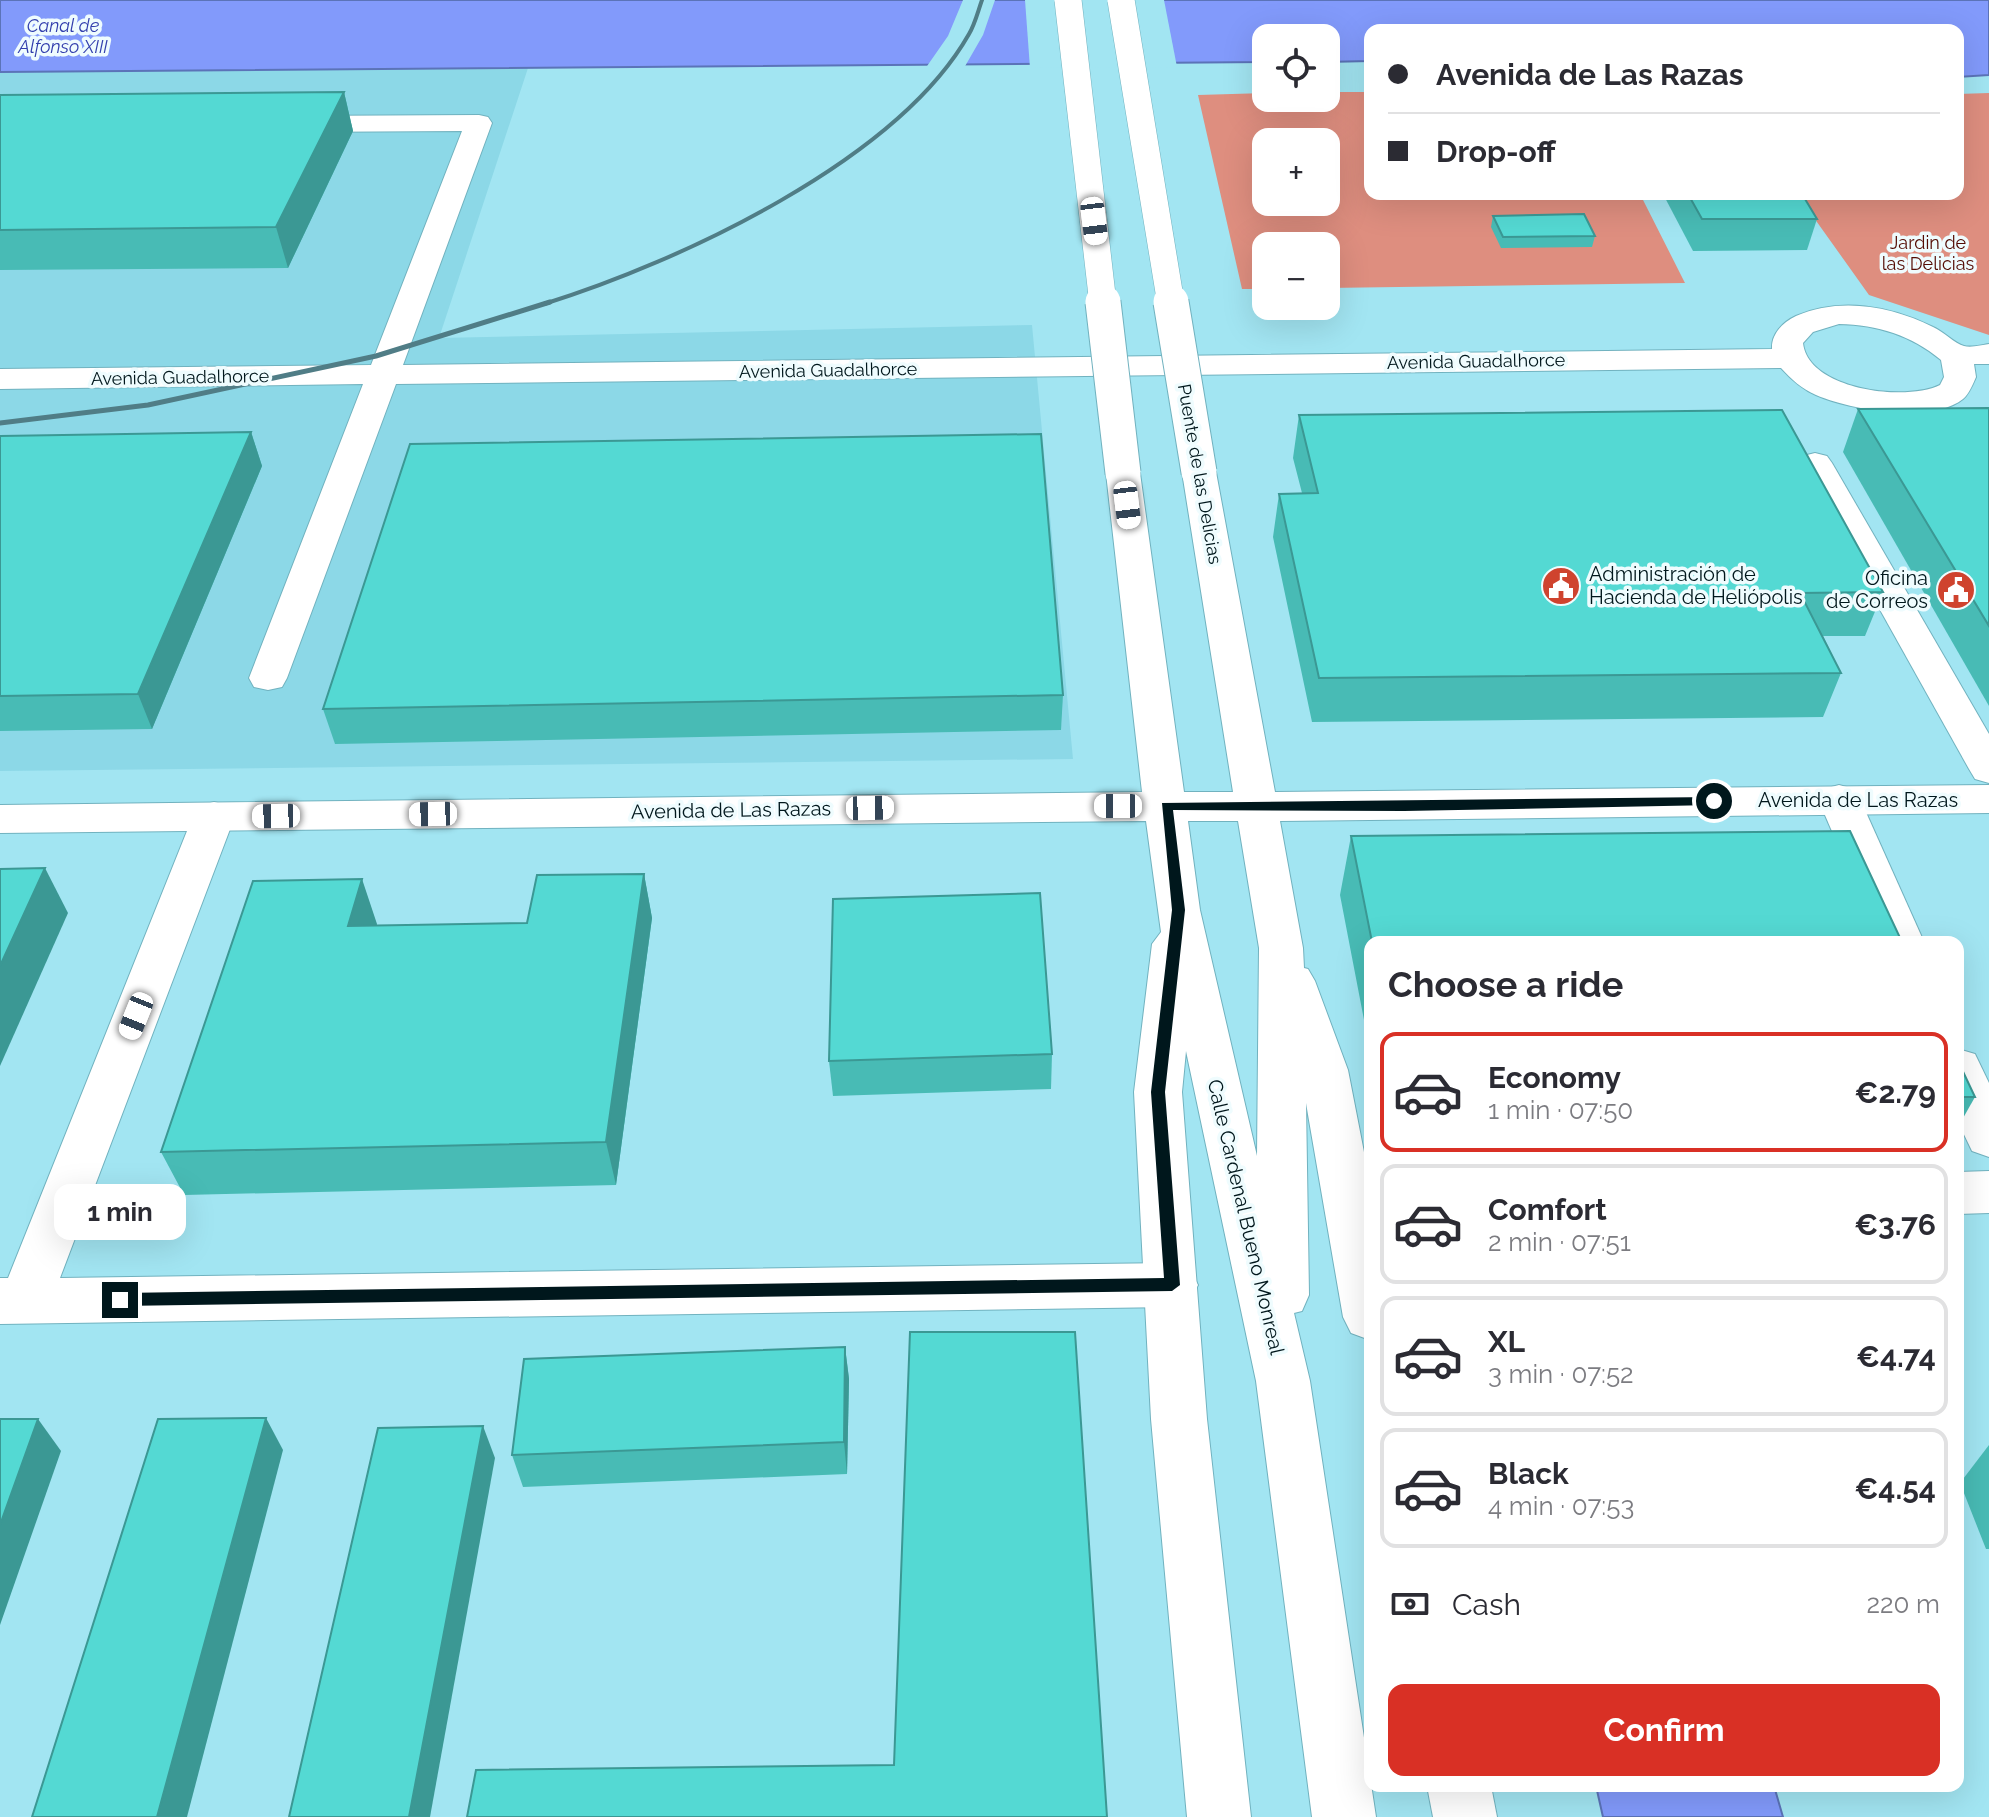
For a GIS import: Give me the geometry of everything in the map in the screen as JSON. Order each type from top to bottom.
[{"type":"main road","points":[[1068,0],[1178,910],[1158,1092],[1179,1419],[1219,1817]]},
{"type":"main road","name":"Puente de las Delicias","points":[[1121,0],[1281,948]]},
{"type":"main road","points":[[268,678],[479,123],[271,125]]},
{"type":"main road","points":[[1845,316],[1898,323],[1942,343],[1956,356],[1962,370],[1959,383],[1948,394],[1928,401],[1902,403],[1874,401],[1820,385],[1801,372],[1789,358],[1786,345],[1791,333],[1804,324],[1845,316]]},
{"type":"main road","points":[[1956,356],[1989,354]]},
{"type":"main road","name":"Avenida Guadalhorce","points":[[0,379],[1789,358]]},
{"type":"main road","points":[[1815,463],[1989,769]]},
{"type":"main road","points":[[1839,799],[1899,936]]},
{"type":"main road","name":"Avenida de Las Razas","points":[[0,819],[1989,799]]},
{"type":"main road","points":[[214,816],[12,1301],[1172,1285]]},
{"type":"main road","name":"Calle Cardenal Bueno Monreal","points":[[1178,910],[1283,1381]]},
{"type":"main road","points":[[1281,948],[1324,1070],[1359,1202],[1364,1254]]},
{"type":"main road","name":"Calle Cardenal Bueno Monreal","points":[[1281,948],[1283,1381]]},
{"type":"main road","points":[[1964,1081],[1989,1137]]},
{"type":"main road","points":[[1964,1193],[1989,1192]]},
{"type":"main road","points":[[1283,1381],[1344,1817]]},
{"type":"main road","points":[[1460,1792],[1465,1817]]},
{"type":"shaded area","points":[[528,68],[439,338],[1032,325],[1073,759],[0,771],[0,72]]},
{"type":"green space","points":[[1340,92],[1364,92],[1364,200],[1643,200],[1685,283],[1340,288],[1340,232],[1252,232],[1252,289],[1242,289],[1198,95],[1252,93],[1252,112],[1340,112]]},
{"type":"green space","name":"Jardin de las Delicias","points":[[1989,93],[1989,335],[1869,295],[1801,200],[1964,200],[1964,94]]},
{"type":"water","name":"Canal de Alfonso XIII","points":[[0,0],[1989,0],[1989,75],[1964,77],[1964,24],[1364,24],[1364,61],[1340,62],[1340,24],[1252,24],[1252,62],[0,72]]},
{"type":"water","points":[[1597,1792],[1776,1792],[1783,1817],[1603,1817]]},
{"type":"pier","points":[[963,0],[995,0],[983,35],[964,68],[925,69],[948,36]]},
{"type":"pier","points":[[1025,0],[1164,0],[1177,67],[1030,68]]},
{"type":"building","points":[[344,92],[276,227],[0,230],[0,95]]},
{"type":"building","points":[[1691,200],[1806,200],[1817,219],[1702,219]]},
{"type":"building","points":[[1584,214],[1595,236],[1503,237],[1493,216]]},
{"type":"building","points":[[1989,408],[1989,626],[1858,409]]},
{"type":"building","name":"Administración de Hacienda de Heliópolis","points":[[1782,410],[1883,592],[1800,593],[1841,673],[1319,678],[1279,494],[1318,493],[1299,415]]},
{"type":"building","points":[[251,432],[138,694],[0,696],[0,436]]},
{"type":"building","points":[[1041,434],[1063,695],[323,709],[410,444]]},
{"type":"building","points":[[1850,831],[1899,936],[1371,936],[1351,836]]},
{"type":"building","points":[[45,868],[0,966],[0,869]]},
{"type":"building","points":[[644,874],[606,1142],[161,1152],[253,881],[362,879],[348,926],[527,923],[537,875]]},
{"type":"building","points":[[1040,893],[1052,1054],[829,1061],[833,899]]},
{"type":"building","points":[[1964,1074],[1975,1097],[1964,1097]]},
{"type":"building","points":[[910,1332],[1075,1332],[1107,1817],[467,1817],[476,1770],[894,1765]]},
{"type":"building","points":[[845,1347],[844,1442],[512,1455],[524,1359]]},
{"type":"building","points":[[266,1418],[157,1817],[32,1817],[158,1419]]},
{"type":"building","points":[[0,1419],[38,1419],[0,1525]]},
{"type":"building","points":[[483,1426],[409,1817],[289,1817],[378,1428]]},
{"type":"railway","points":[[550,302],[598,286],[719,234],[780,201],[838,164],[891,124],[936,80],[969,34],[982,0]]},
{"type":"railway","points":[[0,423],[148,405],[376,356],[550,302]]},
{"type":"railway","points":[[544,304],[550,302]]},
{"type":"place","name":"Administración de Hacienda de Heliópolis","points":[[1561,586]]},
{"type":"place","name":"Oficina de Correos","points":[[1956,590]]},
{"type":"route","points":[[120,1300],[1107,1283],[1172,1285],[1158,1092],[1178,910],[1166,806],[1404,807],[1714,801]]}]
